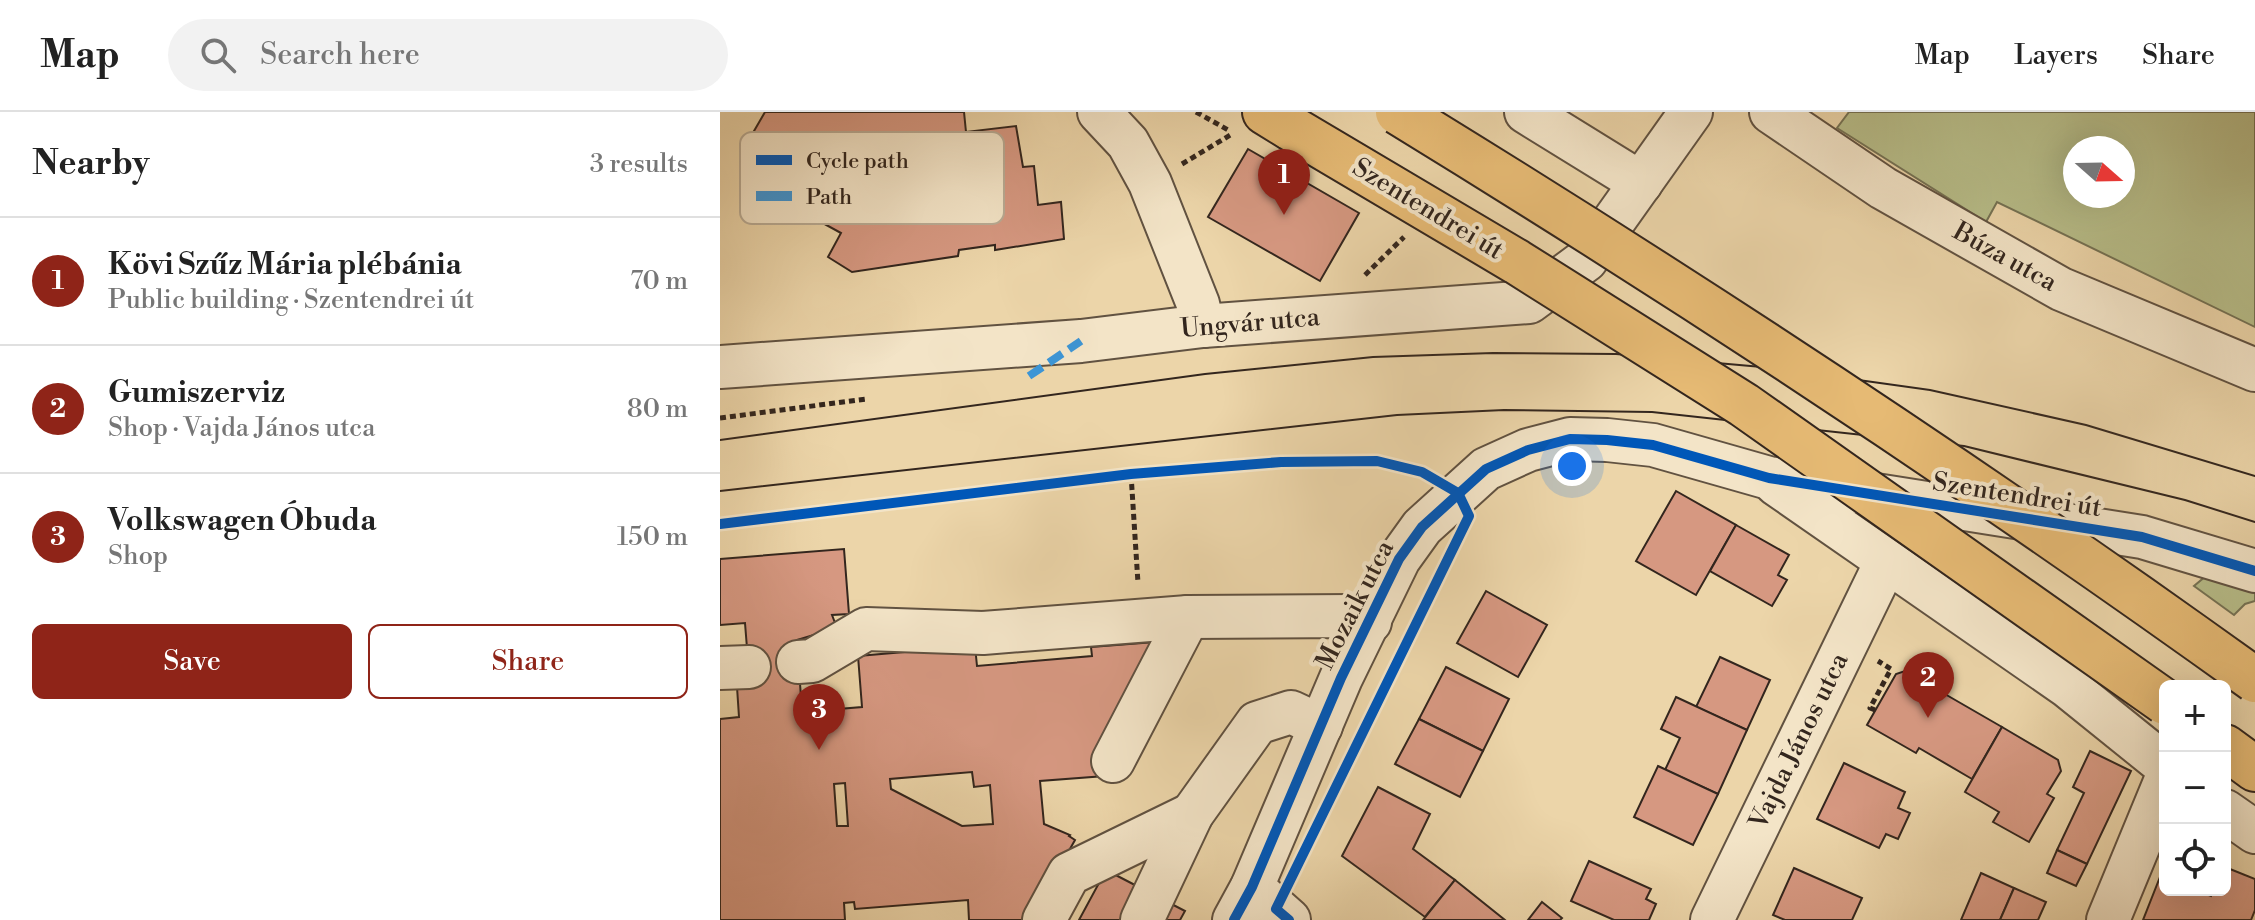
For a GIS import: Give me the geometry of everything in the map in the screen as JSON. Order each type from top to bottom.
[{"type":"main road","name":"Szentendrei út","points":[[1398,112],[1572,219],[1959,474],[2076,552],[2255,680]]},
{"type":"main road","name":"Szentendrei út","points":[[1278,120],[1517,262],[1744,405],[2159,698]]},
{"type":"main road","points":[[2231,751],[2255,769]]},
{"type":"street","points":[[1099,112],[1128,143],[1150,183],[1198,304],[1203,326]]},
{"type":"street","points":[[1526,112],[1641,183]]},
{"type":"street","name":"Ungvár utca","points":[[720,367],[1081,341],[1203,326],[1529,302],[1586,260],[1691,112]]},
{"type":"street","name":"Búza utca","points":[[1771,112],[1883,188],[2061,289],[2255,370]]},
{"type":"street","name":"Mozaik utca","points":[[1263,909],[1321,726],[1399,559],[1422,527],[1486,469],[1528,450],[1570,439],[1607,440],[1653,445],[1769,478]]},
{"type":"street","points":[[1769,478],[2067,686],[2159,760]]},
{"type":"street","name":"Szentendrei út","points":[[1769,478],[2142,537],[2255,571]]},
{"type":"street","points":[[1989,633],[1977,594],[1983,557],[1996,537],[2018,518]]},
{"type":"street","name":"Vajda János utca","points":[[1712,920],[1886,562]]},
{"type":"street","points":[[798,662],[812,661],[866,629],[983,633],[1188,617],[1353,616],[1370,622]]},
{"type":"street","points":[[1113,761],[1188,617]]},
{"type":"street","points":[[1142,920],[1192,814],[1257,723],[1291,712],[1321,726]]},
{"type":"street","points":[[2108,920],[2159,797]]},
{"type":"street","points":[[1044,920],[1069,874],[1192,814]]},
{"type":"street","points":[[2231,815],[2255,832]]},
{"type":"path","points":[[1150,183],[1233,133],[1196,112]]},
{"type":"path","points":[[1115,475],[1146,472]]},
{"type":"path","points":[[1131,474],[1141,620]]},
{"type":"path","points":[[1867,654],[1891,669],[1870,708],[1875,710]]},
{"type":"green space","points":[[1849,112],[2255,112],[2255,327],[1997,202],[1986,222],[1837,128]]},
{"type":"green space","points":[[2206,576],[2255,593],[2255,601],[2245,604],[2234,615],[2194,586]]},
{"type":"building","points":[[765,112],[964,112],[966,132],[753,132]]},
{"type":"building","points":[[1016,126],[1023,167],[1034,166],[1038,205],[1061,202],[1064,239],[995,250],[995,245],[959,250],[958,256],[852,272],[828,257],[841,233],[825,224],[1004,224],[1004,132],[966,132]]},
{"type":"building","points":[[1248,149],[1359,213],[1320,281],[1208,217]]},
{"type":"building","points":[[1676,491],[1736,525],[1696,595],[1636,561]]},
{"type":"building","points":[[1736,525],[1789,555],[1778,575],[1787,580],[1772,606],[1710,571]]},
{"type":"building","points":[[844,549],[849,614],[832,615],[837,628],[797,640],[802,712],[862,707],[858,656],[975,646],[977,666],[1092,656],[1091,647],[1168,641],[1105,776],[1040,781],[1044,824],[1075,840],[1030,920],[969,920],[968,900],[855,909],[854,902],[844,903],[845,920],[720,920],[720,719],[739,717],[737,687],[750,686],[745,623],[720,625],[720,559]],"holes":[[[972,772],[974,787],[990,785],[993,824],[962,826],[891,789],[890,779]],[[845,783],[848,826],[837,826],[834,784]]]},
{"type":"building","points":[[1486,591],[1547,625],[1518,677],[1457,643]]},
{"type":"building","points":[[1720,657],[1770,680],[1747,730],[1696,707]]},
{"type":"building","points":[[1446,667],[1509,699],[1483,751],[1419,719]]},
{"type":"building","points":[[1905,671],[2002,727],[1972,779],[1919,748],[1916,753],[1867,725],[1896,674]]},
{"type":"building","points":[[1676,697],[1747,730],[1718,794],[1665,770],[1680,738],[1661,729]]},
{"type":"building","points":[[1419,719],[1483,751],[1460,797],[1395,764]]},
{"type":"building","points":[[2002,727],[2058,760],[2061,771],[2047,794],[2054,798],[2029,842],[1993,822],[1999,812],[1965,792]]},
{"type":"building","points":[[2090,751],[2131,771],[2087,864],[2057,850],[2084,793],[2073,787]]},
{"type":"building","points":[[1844,763],[1905,792],[1898,808],[1910,813],[1898,839],[1886,834],[1879,848],[1817,819]]},
{"type":"building","points":[[1658,766],[1718,794],[1693,845],[1634,817]]},
{"type":"building","points":[[1378,787],[1430,814],[1413,849],[1455,880],[1425,917],[1342,856]]},
{"type":"building","points":[[2057,850],[2087,864],[2076,886],[2047,873]]},
{"type":"building","points":[[1589,861],[1651,889],[1646,899],[1656,904],[1649,920],[1614,920],[1571,901]]},
{"type":"building","points":[[1794,868],[1862,898],[1852,920],[1785,920],[1773,915]]},
{"type":"building","points":[[2231,869],[2255,879],[2255,910],[2251,920],[2143,920],[2159,880],[2159,896],[2231,896]]},
{"type":"building","points":[[1106,870],[1185,911],[1180,920],[1079,920]]},
{"type":"building","points":[[1981,873],[2014,888],[2000,920],[1961,920]]},
{"type":"building","points":[[1455,880],[1505,920],[1423,920]]},
{"type":"building","points":[[2014,888],[2046,902],[2038,920],[2000,920]]},
{"type":"building","points":[[1542,902],[1562,918],[1528,920]]},
{"type":"tram line","points":[[720,440],[1205,374],[1373,357],[1493,353],[1616,354],[1773,368],[1930,390],[2086,425],[2255,476]]},
{"type":"tram line","points":[[720,491],[1397,415],[1504,410],[1652,412],[1964,446],[2185,500],[2255,522]]},
{"type":"marked path","points":[[1029,376],[1081,341]]},
{"type":"cycle path","points":[[1234,920],[1252,887],[1341,678],[1399,559],[1422,527],[1486,469],[1528,450],[1570,439],[1653,445],[1769,478],[2142,537],[2255,571]]},
{"type":"cycle path","points":[[720,524],[1131,474],[1281,462],[1377,461],[1422,472],[1458,493],[1469,516],[1276,909],[1289,920]]},
{"type":"place","name":"Kövi Szűz Mária plébánia","points":[[1284,215]]},
{"type":"place","name":"Gumiszerviz","points":[[1928,718]]},
{"type":"place","name":"Volkswagen Óbuda","points":[[819,750]]}]
